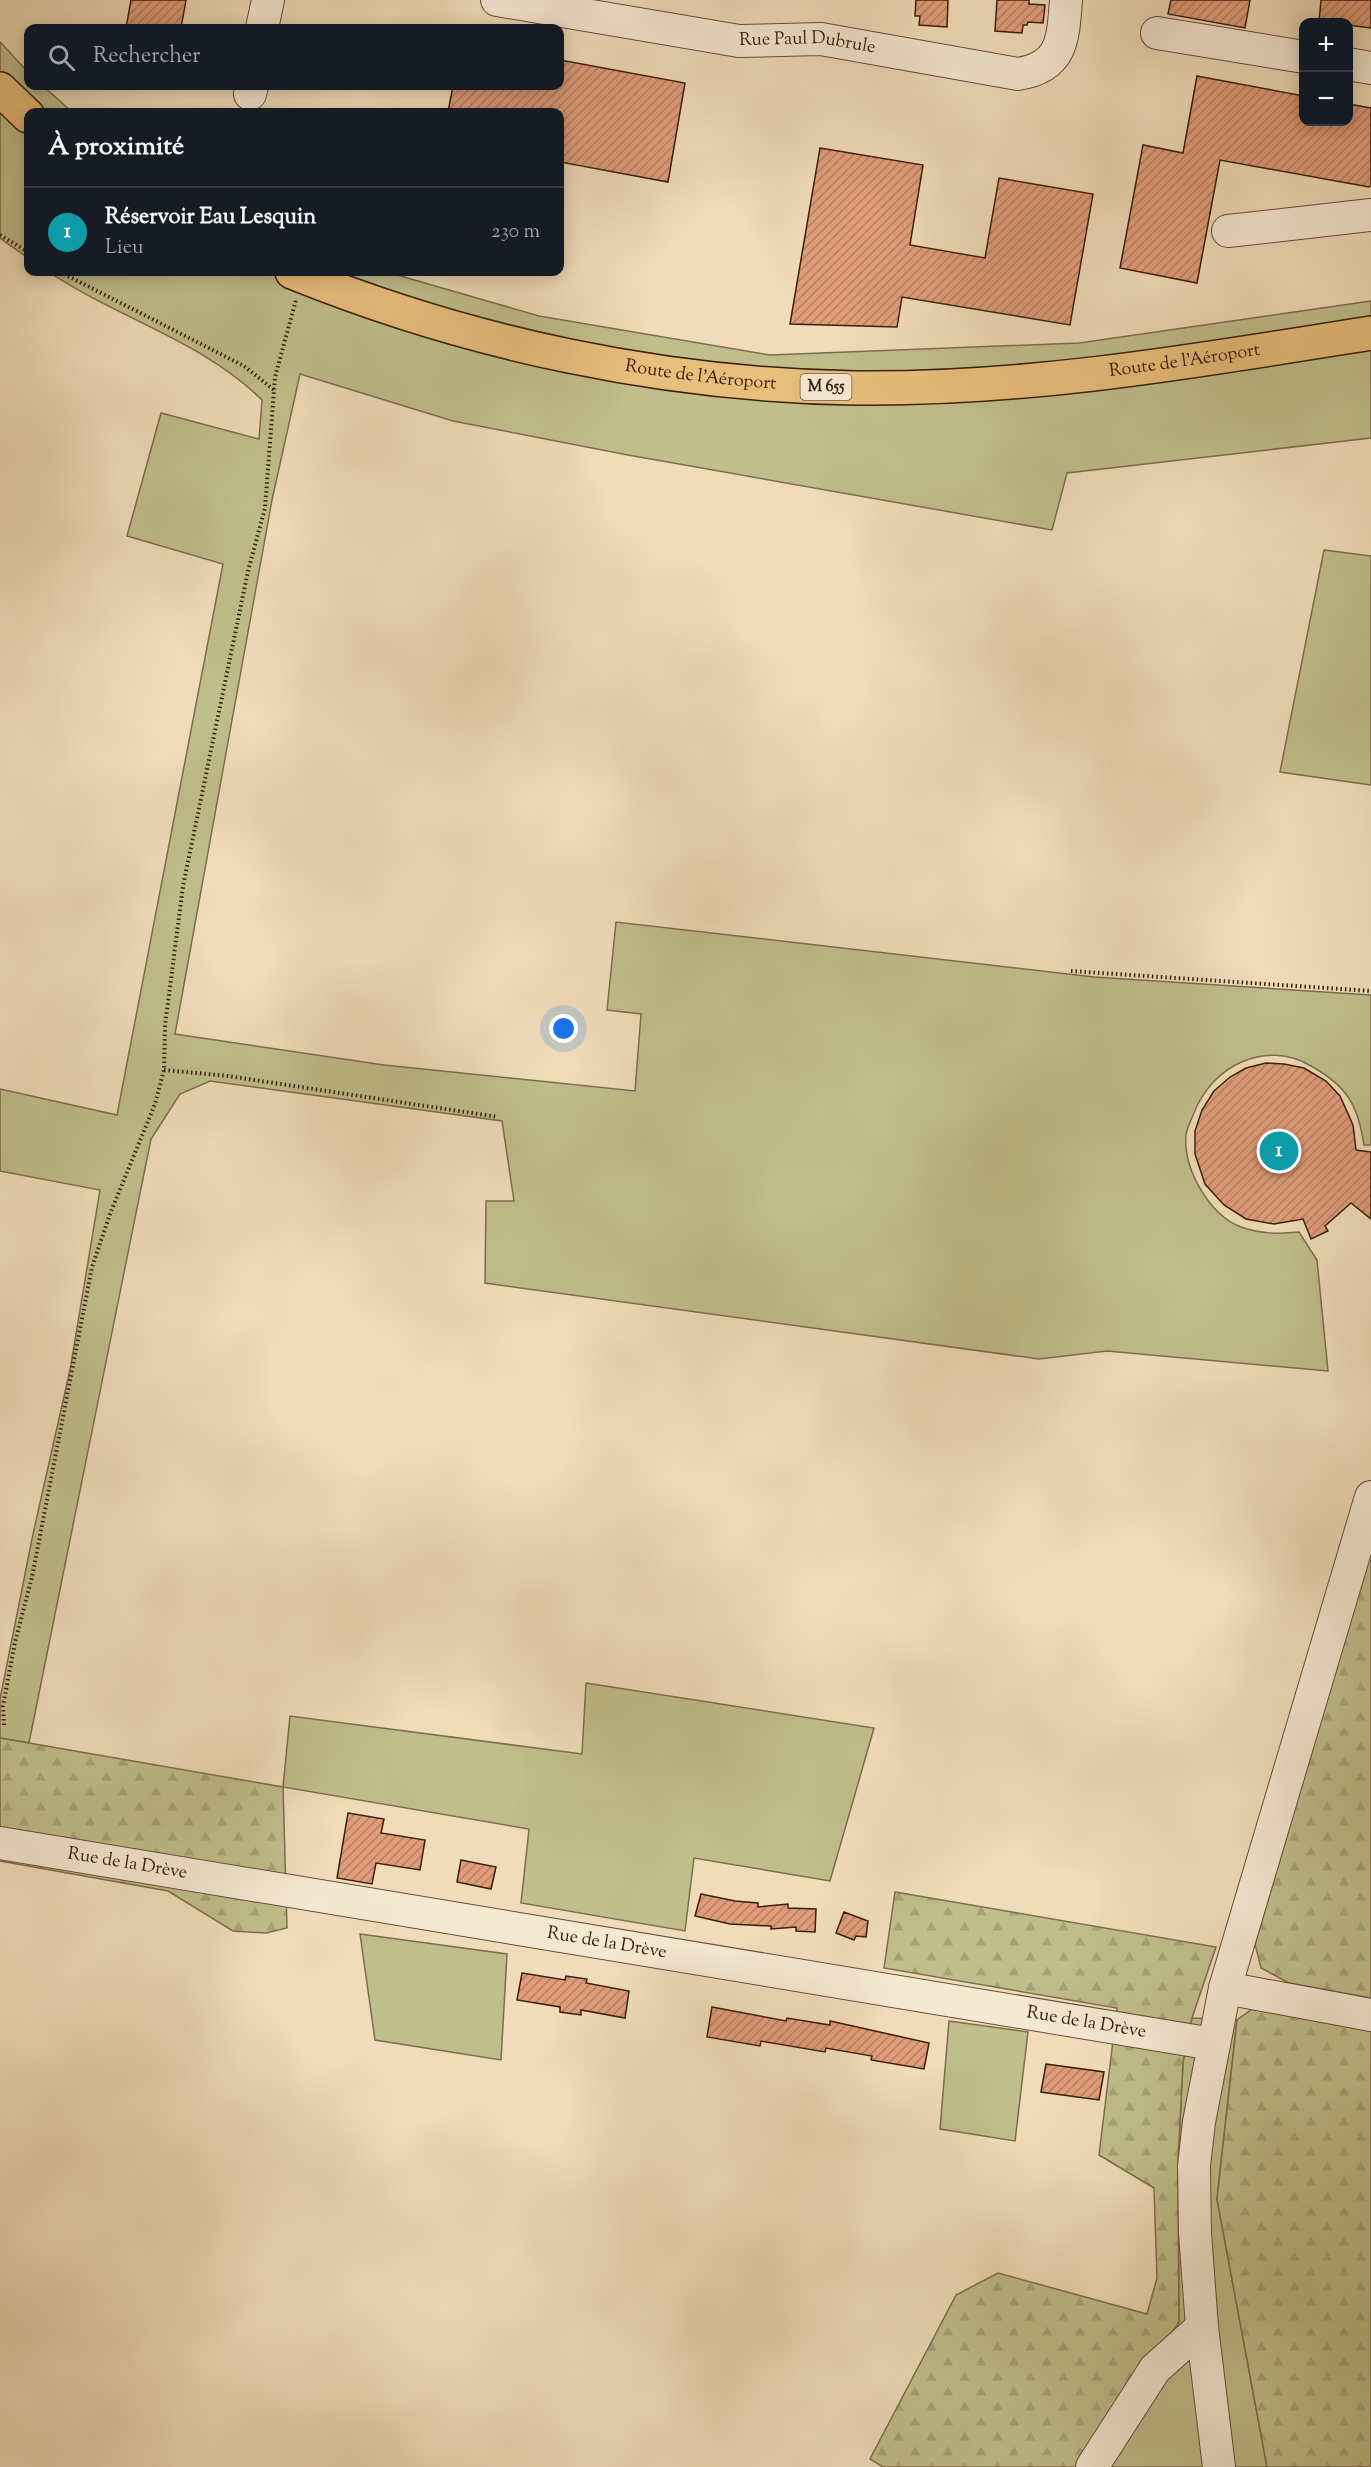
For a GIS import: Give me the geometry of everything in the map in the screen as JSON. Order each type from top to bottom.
[{"type":"main road","points":[[0,89],[24,112]]},
{"type":"main road","points":[[0,117],[24,135]]},
{"type":"main road","name":"Route de l'Aéroport","points":[[303,276],[418,318],[560,354],[697,376],[780,385],[858,388],[948,385],[1113,372],[1371,333]]},
{"type":"street","points":[[263,24],[268,0]]},
{"type":"street","name":"Rue Paul Dubrule","points":[[497,0],[739,40],[821,39],[1018,74],[1036,71],[1050,62],[1057,53],[1063,30],[1066,0]]},
{"type":"street","points":[[1157,33],[1299,56]]},
{"type":"street","points":[[1353,65],[1371,68]]},
{"type":"street","points":[[1228,231],[1371,215]]},
{"type":"street","points":[[1219,2467],[1202,2327],[1194,2166],[1213,2044],[1225,1988],[1371,1497]]},
{"type":"street","name":"Rue de la Drève","points":[[0,1843],[1213,2044]]},
{"type":"street","points":[[1225,1988],[1371,2015]]},
{"type":"street","points":[[1092,2467],[1155,2369],[1202,2327]]},
{"type":"path","points":[[0,235],[24,250]]},
{"type":"path","points":[[68,276],[244,366],[274,390]]},
{"type":"path","points":[[4,1725],[3,1706],[15,1642],[32,1577],[92,1267],[110,1214],[155,1104],[165,1070],[165,1026],[183,886],[248,571],[265,508],[275,377],[298,276]]},
{"type":"path","points":[[1071,971],[1371,991]]},
{"type":"path","points":[[165,1070],[228,1076],[498,1117]]},
{"type":"green space","points":[[0,42],[24,68],[24,90],[47,90],[68,108],[24,108],[24,255],[0,238]]},
{"type":"green space","points":[[56,276],[401,276],[539,316],[770,355],[1079,343],[1371,301],[1371,438],[1067,473],[1052,530],[628,455],[453,421],[300,374],[272,500],[175,1034],[384,1065],[635,1091],[641,1014],[607,1010],[616,922],[1094,977],[1371,995],[1371,1145],[1364,1145],[1354,1108],[1349,1098],[1334,1081],[1294,1058],[1276,1055],[1242,1062],[1227,1070],[1213,1082],[1202,1096],[1186,1135],[1186,1148],[1194,1175],[1200,1189],[1218,1212],[1241,1227],[1256,1231],[1299,1232],[1317,1260],[1328,1371],[1107,1351],[1039,1359],[485,1283],[486,1201],[514,1201],[502,1121],[210,1081],[180,1094],[151,1139],[29,1743],[0,1738],[0,1699],[33,1534],[70,1370],[100,1190],[0,1171],[0,1089],[117,1115],[223,564],[127,536],[161,413],[259,439],[262,400],[239,379],[187,346]]},
{"type":"green space","points":[[1324,550],[1371,556],[1371,785],[1280,772]]},
{"type":"green space","points":[[1371,1548],[1371,1998],[1289,1983],[1261,1968],[1255,1944]]},
{"type":"green space","points":[[586,1683],[874,1728],[830,1881],[694,1858],[685,1931],[521,1903],[529,1829],[283,1787],[290,1716],[582,1754]]},
{"type":"green space","points":[[0,1738],[283,1787],[287,1928],[266,1933],[233,1931],[168,1891],[0,1861]]},
{"type":"green space","points":[[895,1892],[1216,1947],[1192,2018],[1183,2062],[1178,2163],[1179,2322],[1078,2467],[883,2467],[870,2459],[956,2295],[998,2273],[1147,2314],[1157,2278],[1154,2188],[1099,2155],[1117,2008],[884,1968]]},
{"type":"green space","points":[[360,1934],[507,1954],[501,2060],[375,2040]]},
{"type":"green space","points":[[1252,2009],[1371,2031],[1371,2467],[1267,2467],[1217,2199],[1237,2020]]},
{"type":"green space","points":[[1192,2018],[1237,2020],[1217,2199],[1267,2467],[1078,2467],[1179,2322],[1178,2163],[1183,2062]]},
{"type":"green space","points":[[949,2021],[1028,2032],[1015,2141],[940,2129]]},
{"type":"building","points":[[131,0],[186,0],[182,24],[127,24]]},
{"type":"building","points":[[916,0],[948,0],[947,27],[919,25],[920,16],[915,16]]},
{"type":"building","points":[[997,0],[1029,0],[1029,4],[1045,5],[1043,23],[1028,22],[1027,25],[1023,25],[1022,33],[995,31]]},
{"type":"building","points":[[1171,0],[1250,0],[1245,28],[1168,14]]},
{"type":"building","points":[[1321,0],[1371,0],[1371,28],[1353,26],[1353,18],[1319,18]]},
{"type":"building","points":[[564,61],[685,83],[668,182],[564,163],[564,108],[449,108],[452,90],[564,90]]},
{"type":"building","points":[[1197,76],[1299,95],[1299,126],[1353,126],[1353,105],[1371,108],[1371,185],[1369,187],[1220,160],[1197,283],[1120,268],[1143,145],[1183,153]]},
{"type":"building","points":[[820,148],[923,165],[910,245],[985,258],[999,178],[1093,194],[1070,325],[902,297],[897,327],[790,324]]},
{"type":"building","points":[[1266,1063],[1304,1068],[1326,1081],[1340,1096],[1353,1125],[1356,1150],[1371,1152],[1371,1219],[1351,1203],[1325,1226],[1328,1231],[1311,1239],[1303,1219],[1274,1224],[1246,1219],[1224,1205],[1205,1184],[1195,1154],[1195,1131],[1202,1110],[1214,1091],[1230,1077],[1246,1068]]},
{"type":"building","points":[[348,1813],[384,1819],[381,1833],[425,1840],[420,1870],[376,1863],[372,1884],[337,1878]]},
{"type":"building","points":[[461,1860],[496,1867],[491,1889],[457,1882]]},
{"type":"building","points":[[701,1894],[758,1903],[758,1907],[788,1904],[788,1908],[816,1909],[815,1932],[796,1931],[796,1927],[771,1929],[771,1926],[730,1924],[695,1916]]},
{"type":"building","points":[[844,1912],[868,1921],[866,1937],[856,1936],[854,1940],[836,1933]]},
{"type":"building","points":[[522,1973],[565,1980],[566,1976],[587,1979],[586,1983],[629,1991],[625,2018],[581,2010],[581,2015],[560,2012],[560,2007],[517,2000]]},
{"type":"building","points":[[712,2007],[786,2021],[787,2018],[830,2025],[830,2021],[929,2043],[924,2069],[871,2060],[872,2056],[826,2048],[825,2052],[761,2041],[760,2046],[707,2037]]},
{"type":"building","points":[[1046,2064],[1104,2072],[1099,2100],[1041,2092]]},
{"type":"place","name":"Réservoir Eau Lesquin","points":[[1279,1151]]}]
